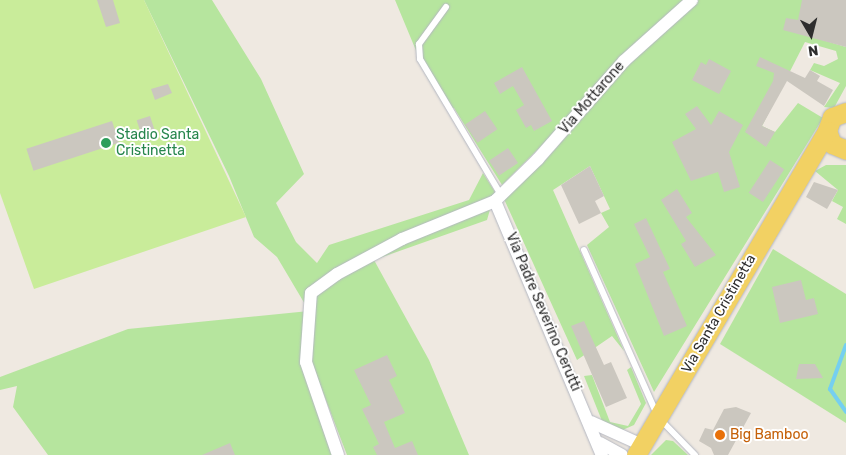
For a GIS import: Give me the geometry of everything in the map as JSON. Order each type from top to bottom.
[{"type":"main road","name":"Via Santa Cristinetta","points":[[639,450],[826,131],[843,108]]},
{"type":"main road","name":"Via Santa Cristinetta","points":[[826,131],[830,142],[844,150]]},
{"type":"main road","name":"Via Santa Cristinetta","points":[[802,172],[818,158],[844,150]]},
{"type":"street","name":"Via Mottarone","points":[[498,198],[624,61],[692,0]]},
{"type":"street","name":"Via Padre Severino Cerutti","points":[[498,198],[601,449],[622,455]]},
{"type":"street","points":[[338,455],[306,362],[310,294],[337,274],[402,239],[498,198]]},
{"type":"street","points":[[591,422],[639,450]]},
{"type":"lane","points":[[446,7],[419,44],[420,59],[498,198]]},
{"type":"lane","points":[[584,250],[658,417],[695,455]]},
{"type":"green space","name":"Stadio Santa Cristinetta","points":[[0,0],[144,0],[246,217],[34,289],[0,193]]},
{"type":"green space","points":[[144,0],[212,0],[261,79],[304,174],[276,203],[296,242],[317,263],[329,245],[469,200],[483,173],[495,192],[487,220],[374,260],[429,360],[469,455],[347,455],[302,338],[334,455],[48,455],[13,407],[17,386],[0,390],[0,377],[128,329],[309,311],[277,257],[254,237],[229,176]]},
{"type":"green space","points":[[395,0],[688,0],[502,185],[454,108],[446,107],[427,77]]},
{"type":"green space","points":[[697,0],[802,0],[806,35],[846,47],[846,86],[834,108],[824,107],[840,83],[810,70],[814,63],[824,66],[838,59],[836,51],[805,42],[762,126],[775,132],[798,103],[823,118],[654,392],[587,245],[609,227],[601,213],[610,209],[590,166],[553,190],[624,351],[612,336],[577,360],[504,199],[542,164],[627,67]]},
{"type":"green space","points":[[826,165],[846,165],[846,224],[837,219],[843,207],[832,201],[838,190],[815,171]]},
{"type":"green space","points":[[773,249],[846,294],[846,423],[720,344]]},
{"type":"green space","points":[[631,367],[646,403],[634,425],[618,432],[602,421],[584,376],[592,375],[610,422],[628,426],[641,404],[627,370]]},
{"type":"green space","points":[[666,440],[673,441],[688,455],[651,455]]},
{"type":"building","points":[[97,0],[113,0],[120,23],[106,27]]},
{"type":"building","points":[[802,0],[846,0],[846,47],[783,30],[786,18],[798,20]]},
{"type":"building","points":[[760,57],[805,78],[810,70],[820,76],[817,81],[833,90],[824,106],[787,81],[762,126],[775,132],[766,147],[745,132],[773,81],[774,73],[756,66]]},
{"type":"building","points":[[709,59],[731,71],[719,94],[692,80],[701,62],[706,65]]},
{"type":"building","points":[[522,67],[552,121],[534,131],[531,125],[526,128],[516,110],[524,105],[513,86],[500,94],[494,83]]},
{"type":"building","points":[[168,84],[172,93],[155,100],[151,89]]},
{"type":"building","points":[[697,106],[711,125],[719,111],[743,125],[729,152],[740,187],[724,192],[718,172],[691,181],[672,142],[696,129],[685,114]]},
{"type":"building","points":[[485,111],[497,129],[477,143],[465,124]]},
{"type":"building","points":[[150,116],[156,135],[143,139],[137,120]]},
{"type":"building","points":[[112,121],[119,143],[34,171],[26,149]]},
{"type":"building","points":[[508,148],[518,163],[499,176],[489,161]]},
{"type":"building","points":[[770,160],[784,169],[763,202],[749,193]]},
{"type":"building","points":[[590,166],[604,196],[595,201],[601,213],[579,224],[561,185]]},
{"type":"building","points":[[814,182],[838,190],[827,209],[806,197]]},
{"type":"building","points":[[677,189],[692,213],[686,217],[716,255],[695,267],[681,244],[686,241],[661,200]]},
{"type":"building","points":[[646,218],[670,269],[663,272],[687,326],[664,336],[635,264],[650,257],[634,224]]},
{"type":"building","points":[[801,280],[806,300],[814,298],[818,314],[780,323],[772,287]]},
{"type":"building","points":[[584,321],[604,365],[611,362],[627,398],[606,407],[571,326]]},
{"type":"building","points":[[387,355],[397,376],[389,380],[405,413],[384,422],[395,448],[412,441],[418,455],[377,455],[373,447],[379,444],[362,409],[371,405],[354,370]]},
{"type":"building","points":[[799,364],[815,364],[823,378],[796,379]]},
{"type":"building","name":"Big Bamboo","points":[[736,407],[751,413],[728,455],[714,455],[711,448],[699,441],[705,428],[713,430],[724,409]]},
{"type":"building","points":[[230,443],[235,455],[202,455]]},
{"type":"waterway","points":[[846,345],[830,389],[846,412]]},
{"type":"place","name":"Stadio Santa Cristinetta","points":[[106,143]]},
{"type":"place","name":"Big Bamboo","points":[[720,435]]}]
